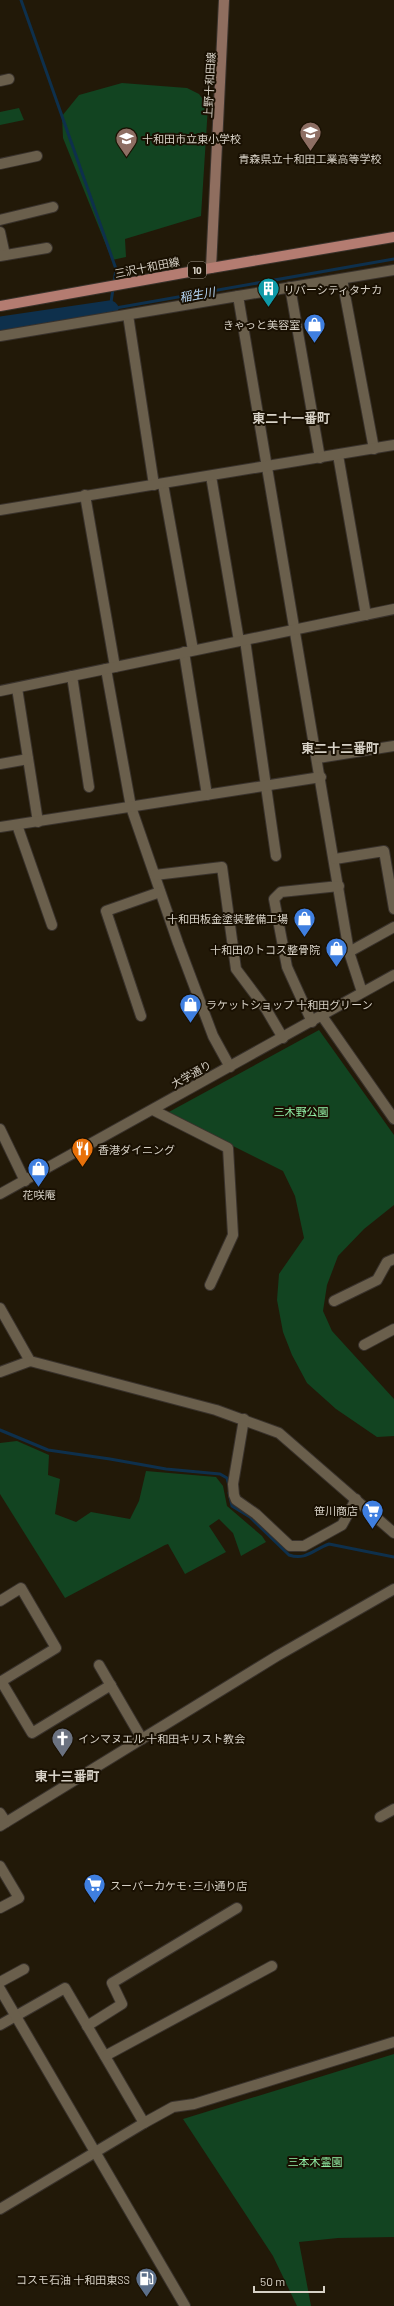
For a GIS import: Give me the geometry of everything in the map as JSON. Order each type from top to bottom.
[{"type":"main road","name":"上野十和田線","points":[[211,268],[224,0]]},
{"type":"main road","name":"三沢十和田線","points":[[0,306],[394,237]]},
{"type":"street","points":[[0,164],[37,156]]},
{"type":"street","points":[[0,220],[53,207]]},
{"type":"street","points":[[0,232],[3,255],[47,248]]},
{"type":"street","points":[[0,336],[394,270]]},
{"type":"street","points":[[342,278],[374,449]]},
{"type":"street","points":[[290,287],[320,458]]},
{"type":"street","points":[[238,296],[318,758],[349,952],[362,992]]},
{"type":"street","points":[[128,315],[188,651],[207,795]]},
{"type":"street","points":[[0,510],[84,495],[159,485],[394,445]]},
{"type":"street","points":[[338,455],[366,615]]},
{"type":"street","points":[[212,476],[267,786],[276,856]]},
{"type":"street","points":[[84,495],[131,807],[160,892],[213,1036],[230,1067]]},
{"type":"street","points":[[0,691],[394,609]]},
{"type":"street","points":[[72,676],[88,787]]},
{"type":"street","points":[[18,688],[38,822]]},
{"type":"street","points":[[318,758],[394,746]]},
{"type":"street","points":[[0,764],[28,760]]},
{"type":"street","points":[[0,827],[321,777]]},
{"type":"street","points":[[17,825],[52,925]]},
{"type":"street","points":[[335,859],[384,850],[394,909]]},
{"type":"street","points":[[155,875],[222,867],[236,969],[266,1009],[282,1038]]},
{"type":"street","points":[[312,1022],[287,967],[274,899],[281,892],[339,886]]},
{"type":"street","points":[[141,1016],[106,911],[160,892]]},
{"type":"street","points":[[349,952],[394,927]]},
{"type":"street","name":"大学通り","points":[[0,1194],[312,1022],[394,975]]},
{"type":"street","points":[[322,1016],[394,1119]]},
{"type":"street","points":[[153,1110],[228,1148],[233,1235],[210,1285]]},
{"type":"street","points":[[0,1129],[25,1181]]},
{"type":"street","points":[[334,1301],[376,1280],[387,1262],[394,1259]]},
{"type":"street","points":[[0,1308],[30,1361]]},
{"type":"street","points":[[364,1345],[394,1329]]},
{"type":"street","points":[[0,1372],[30,1361],[244,1419],[279,1433],[394,1533]]},
{"type":"street","points":[[244,1419],[233,1484],[234,1496],[236,1500],[256,1514],[290,1546],[304,1546],[342,1525],[356,1499]]},
{"type":"street","points":[[0,1601],[21,1588],[56,1648],[0,1681],[32,1733],[111,1685]]},
{"type":"street","points":[[0,1813],[3,1824],[278,1656],[394,1589]]},
{"type":"street","points":[[99,1665],[142,1739]]},
{"type":"street","points":[[380,1817],[394,1809]]},
{"type":"street","points":[[0,1866],[19,1898],[0,1908]]},
{"type":"street","points":[[87,2026],[122,2004],[112,1984],[237,1908]]},
{"type":"street","points":[[105,2056],[272,1966]]},
{"type":"street","points":[[0,1982],[24,1969]]},
{"type":"street","points":[[0,2025],[65,1988],[144,2123]]},
{"type":"street","points":[[0,1989],[185,2306]]},
{"type":"street","points":[[0,2209],[94,2151],[174,2108],[194,2104],[394,2042]]},
{"type":"green space","points":[[122,83],[187,88],[199,94],[208,106],[201,216],[125,239],[126,257],[112,260],[63,138],[62,116],[79,95]]},
{"type":"green space","points":[[19,108],[24,120],[0,125],[0,112]]},
{"type":"green space","name":"三木野公園","points":[[319,1030],[394,1135],[394,1205],[364,1229],[338,1256],[327,1285],[323,1311],[332,1331],[394,1399],[394,1436],[377,1437],[336,1409],[307,1383],[292,1355],[283,1332],[277,1300],[279,1274],[304,1238],[295,1196],[283,1171],[167,1113]]},
{"type":"green space","points":[[17,1441],[49,1455],[48,1475],[60,1479],[55,1514],[76,1522],[91,1512],[130,1519],[139,1501],[146,1471],[216,1477],[223,1486],[227,1506],[262,1536],[266,1542],[241,1556],[233,1533],[219,1519],[209,1526],[226,1552],[185,1574],[168,1544],[65,1598],[0,1494],[0,1443]]},
{"type":"green space","name":"三本木霊園","points":[[394,2054],[394,2237],[338,2238],[299,2242],[311,2306],[297,2306],[273,2256],[183,2119]]},
{"type":"waterway","points":[[21,0],[116,269],[110,309],[394,259]]},
{"type":"waterway","name":"稲生川","points":[[0,325],[110,309]]},
{"type":"waterway","points":[[0,1430],[48,1450],[166,1469],[220,1474],[227,1478],[229,1486]]},
{"type":"waterway","points":[[229,1493],[232,1506],[250,1517],[289,1555],[300,1557],[310,1554],[329,1544],[394,1557]]},
{"type":"place","name":"青森県立十和田工業高等学校","points":[[310,152]]},
{"type":"place","name":"十和田市立東小学校","points":[[126,158]]},
{"type":"place","name":"リバーシティタナカ","points":[[268,308]]},
{"type":"place","name":"きゃっと美容室","points":[[315,344]]},
{"type":"place","name":"十和田板金塗装整備工場","points":[[304,938]]},
{"type":"place","name":"十和田のトコス整骨院","points":[[336,968]]},
{"type":"place","name":"ラケットショップ 十和田グリーン","points":[[190,1024]]},
{"type":"place","name":"香港ダイニング","points":[[83,1168]]},
{"type":"place","name":"花咲庵","points":[[39,1188]]},
{"type":"place","name":"笹川商店","points":[[373,1530]]},
{"type":"place","name":"インマヌエル 十和田キリスト教会","points":[[62,1758]]},
{"type":"place","name":"スーパーカケモ･三小通り店","points":[[95,1904]]},
{"type":"place","name":"コスモ石油 十和田東SS","points":[[146,2298]]},
{"type":"district","name":"東二十一番町","points":[[291,418]]},
{"type":"district","name":"東二十二番町","points":[[340,748]]},
{"type":"district","name":"東十三番町","points":[[67,1776]]}]
